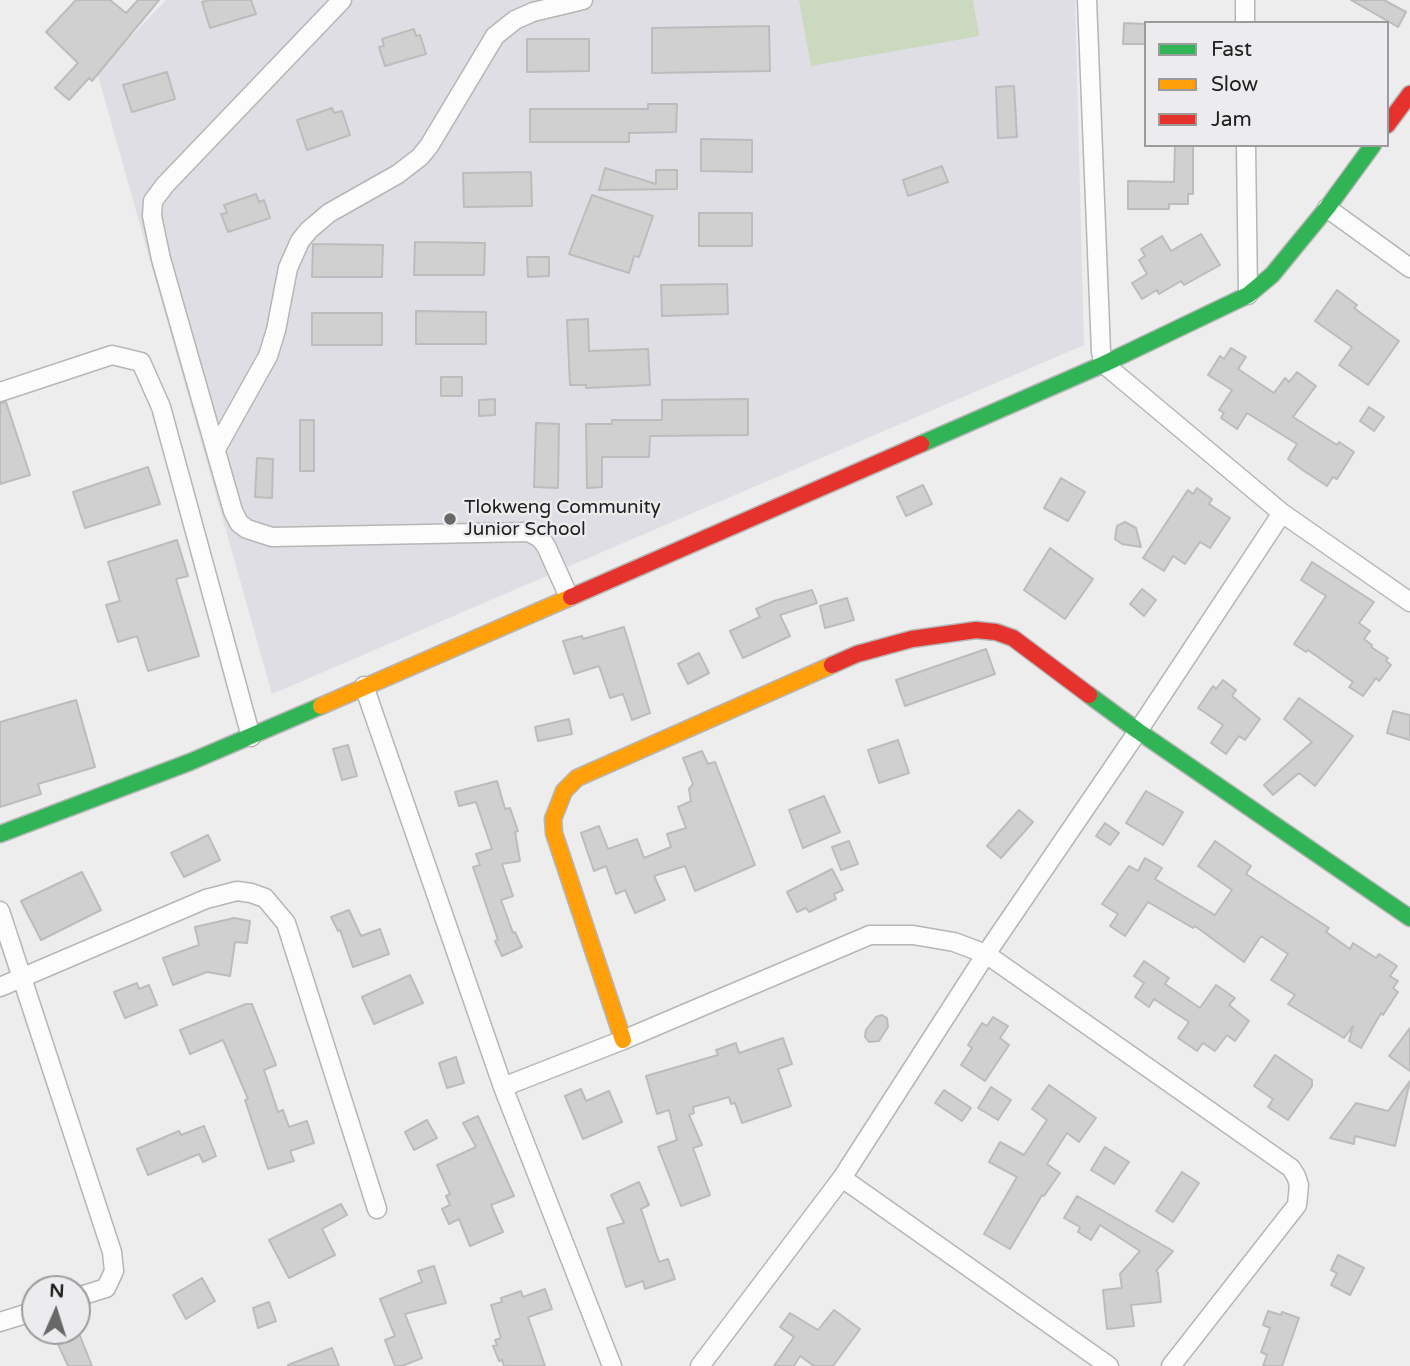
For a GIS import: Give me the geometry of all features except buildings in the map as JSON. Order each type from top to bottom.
[{"type":"street","points":[[342,0],[158,192],[153,201],[152,216],[161,259],[233,512],[239,523],[257,534],[272,537],[529,532],[540,538],[546,546],[569,597]]},
{"type":"street","points":[[216,449],[268,356],[288,268],[300,241],[329,214],[420,158],[495,36],[515,20],[533,12],[583,0]]},
{"type":"street","points":[[1087,0],[1101,352],[1104,364],[1282,513],[1410,603]]},
{"type":"street","points":[[1245,0],[1245,21]]},
{"type":"street","points":[[1389,122],[1410,94]]},
{"type":"street","points":[[1246,147],[1248,295]]},
{"type":"street","points":[[0,834],[251,737],[1104,364],[1248,295],[1272,275],[1327,208],[1372,147]]},
{"type":"street","points":[[1327,208],[1410,268]]},
{"type":"street","points":[[0,391],[112,355],[141,362],[161,407],[251,737]]},
{"type":"street","points":[[700,1366],[842,1178],[986,954],[1282,513]]},
{"type":"street","points":[[623,1040],[554,833],[553,819],[564,791],[578,778],[857,654],[912,639],[976,630],[996,632],[1013,638],[1138,731],[1410,918]]},
{"type":"street","points":[[364,686],[503,1087],[612,1366]]},
{"type":"street","points":[[0,987],[206,899],[237,891],[251,892],[265,898],[286,923],[377,1209]]},
{"type":"street","points":[[0,911],[114,1261],[114,1271],[106,1288],[91,1293]]},
{"type":"street","points":[[503,1087],[623,1040],[870,935],[913,935],[954,942],[986,954],[1291,1168],[1296,1176],[1299,1185],[1297,1205],[1171,1366]]},
{"type":"street","points":[[842,1178],[1109,1366]]},
{"type":"street","points":[[0,1322],[21,1315]]},
{"type":"shaded area","name":"Tlokweng Community Junior School","points":[[166,0],[1075,0],[1084,345],[272,694],[97,72]]},
{"type":"green space","points":[[799,0],[973,0],[979,36],[811,66]]},
{"type":"traffic: fast","points":[[921,444],[1104,364],[1248,295],[1272,275],[1327,208],[1372,147]]},
{"type":"traffic: fast","points":[[1089,695],[1410,918]]},
{"type":"traffic: fast","points":[[0,834],[190,762],[321,706]]},
{"type":"traffic: slow","points":[[321,706],[571,597]]},
{"type":"traffic: slow","points":[[623,1040],[554,833],[553,819],[564,791],[577,778],[832,665]]},
{"type":"traffic: jam","points":[[1389,122],[1410,94]]},
{"type":"traffic: jam","points":[[571,597],[921,444]]},
{"type":"traffic: jam","points":[[832,665],[857,654],[912,639],[976,630],[996,632],[1013,638],[1089,695]]},
{"type":"place","name":"Tlokweng Community Junior School","points":[[450,519]]}]
